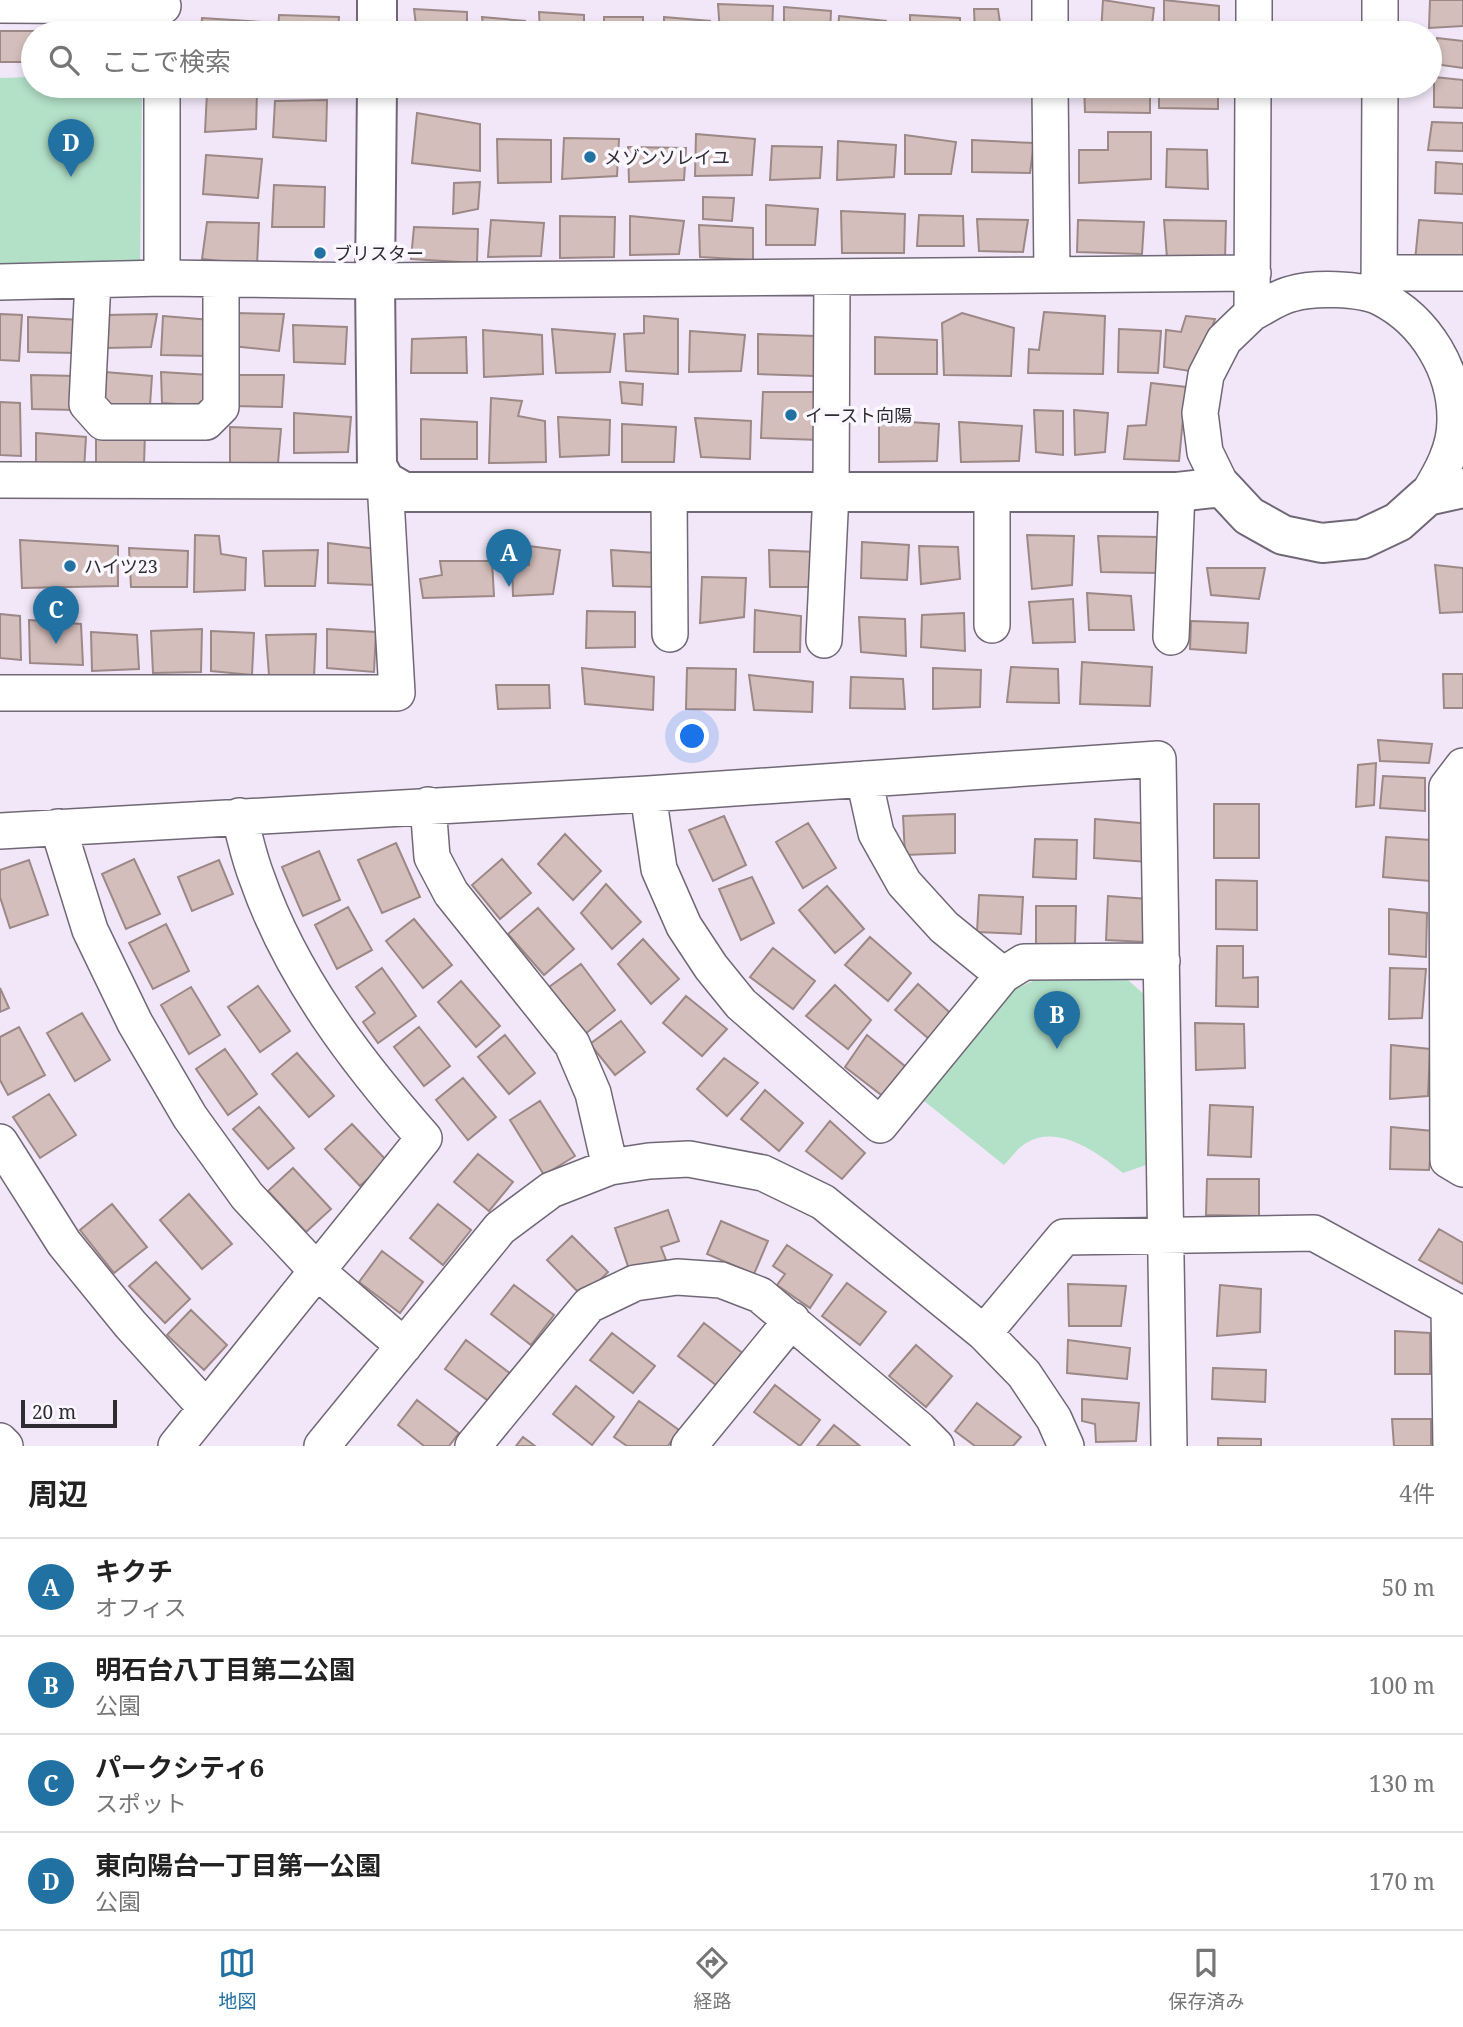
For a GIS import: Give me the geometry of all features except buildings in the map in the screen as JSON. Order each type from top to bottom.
[{"type":"street","points":[[377,0],[377,21]]},
{"type":"street","points":[[1050,0],[1050,21]]},
{"type":"street","points":[[1254,0],[1254,21]]},
{"type":"street","points":[[1380,0],[1380,21]]},
{"type":"street","points":[[0,5],[163,13]]},
{"type":"street","points":[[162,278],[163,98]]},
{"type":"street","points":[[0,693],[397,693],[385,481],[377,466],[374,281],[377,98]]},
{"type":"street","points":[[1050,98],[1052,274]]},
{"type":"street","points":[[1252,313],[1253,98]]},
{"type":"street","points":[[1380,98],[1379,285],[1434,346],[1451,383],[1455,422],[1447,461],[1445,492],[1398,522],[1362,539],[1322,543],[1283,535],[1249,516],[1222,487],[1205,452],[1200,413],[1206,375],[1224,340],[1252,313],[1290,294],[1379,285],[1463,273]]},
{"type":"street","points":[[0,282],[162,278],[374,281],[1253,273]]},
{"type":"street","points":[[824,640],[831,492],[832,277]]},
{"type":"street","points":[[93,280],[87,404],[103,422],[206,422],[221,407],[221,279]]},
{"type":"street","points":[[0,480],[385,481],[404,492],[1177,492],[1222,487]]},
{"type":"street","points":[[992,492],[992,625]]},
{"type":"street","points":[[1171,637],[1177,492]]},
{"type":"street","points":[[669,493],[670,634]]},
{"type":"street","points":[[0,831],[648,794],[1158,759],[1169,1446]]},
{"type":"street","points":[[1463,766],[1447,787],[1456,937],[1448,1160],[1463,1168]]},
{"type":"street","points":[[864,779],[876,833],[904,883],[944,927],[1003,975]]},
{"type":"street","points":[[648,794],[659,869],[684,926],[710,967],[741,1003],[880,1125],[1003,975],[1024,961],[1162,961]]},
{"type":"street","points":[[428,805],[432,857],[451,893],[572,1044],[593,1093],[610,1167]]},
{"type":"street","points":[[176,1446],[424,1138],[373,1080],[321,1006],[285,941],[257,878],[239,816]]},
{"type":"street","points":[[58,827],[90,930],[135,1023],[190,1117],[247,1196],[317,1271],[404,1346]]},
{"type":"street","points":[[0,1142],[64,1243],[130,1324],[206,1408]]},
{"type":"street","points":[[322,1446],[500,1228],[551,1191],[610,1167],[689,1159],[763,1173],[823,1202],[984,1333],[1024,1374],[1054,1419],[1066,1446]]},
{"type":"street","points":[[984,1333],[1064,1237],[1314,1233],[1456,1311],[1451,1446]]},
{"type":"street","points":[[473,1446],[589,1305],[635,1283],[677,1277],[721,1280],[760,1295],[792,1320],[920,1440]]},
{"type":"street","points":[[689,1446],[792,1320]]},
{"type":"street","points":[[0,1441],[5,1446]]},
{"type":"green space","points":[[21,77],[21,98],[142,98],[140,271],[0,268],[0,78]]},
{"type":"green space","points":[[1037,979],[1127,979],[1148,998],[1152,1163],[1123,1173],[1078,1144],[1066,1139],[1040,1137],[1018,1149],[1004,1165],[924,1101],[1011,991]]},
{"type":"place","name":"メゾンソレイユ","points":[[590,157]]},
{"type":"place","name":"東向陽台一丁目第一公園","points":[[71,177]]},
{"type":"place","name":"ブリスター","points":[[320,253]]},
{"type":"place","name":"イースト向陽","points":[[791,415]]},
{"type":"place","name":"ハイツ23","points":[[70,566]]},
{"type":"place","name":"キクチ","points":[[509,587]]},
{"type":"place","name":"パークシティ6","points":[[56,644]]},
{"type":"place","name":"明石台八丁目第二公園","points":[[1057,1049]]}]
